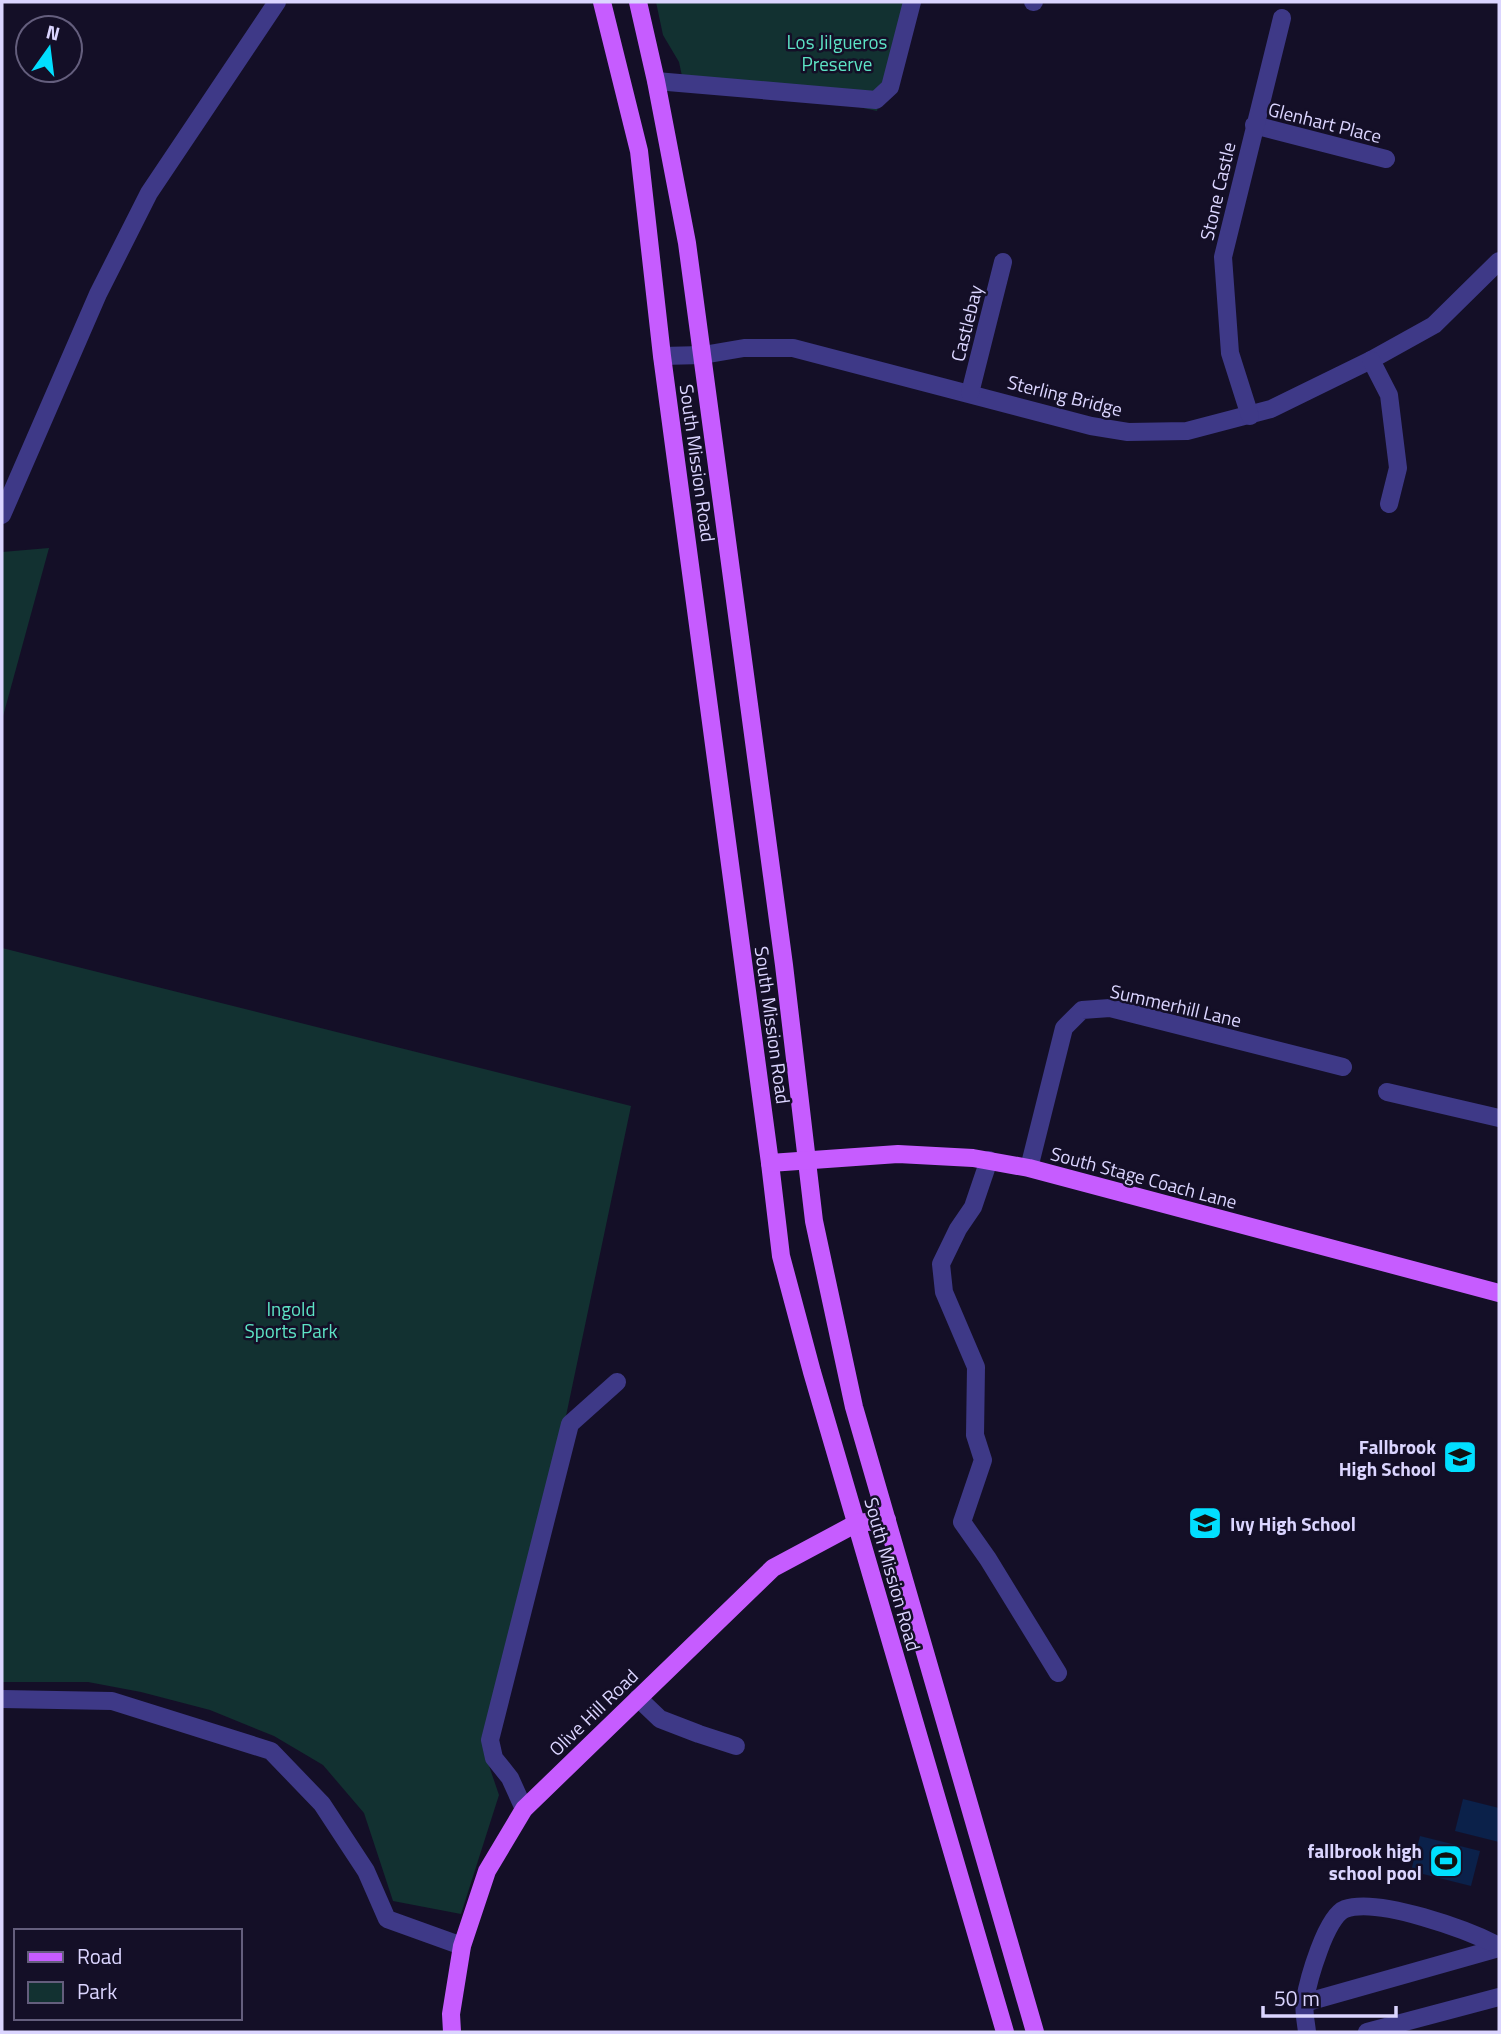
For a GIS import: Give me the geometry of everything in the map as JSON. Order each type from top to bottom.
[{"type":"main road","name":"South Mission Road","points":[[602,2],[639,151],[662,356],[770,1163],[780,1256],[1005,2032]]},
{"type":"main road","name":"South Mission Road","points":[[638,2],[687,243],[784,965],[814,1221],[854,1407],[1035,2032]]},
{"type":"main road","name":"South Stage Coach Lane","points":[[770,1163],[898,1154],[989,1160],[1029,1168],[1499,1293]]},
{"type":"main road","name":"Olive Hill Road","points":[[452,2032],[451,2014],[463,1946],[487,1871],[524,1809],[773,1568],[857,1523],[887,1520]]},
{"type":"street","points":[[2,514],[98,294],[149,194],[277,2]]},
{"type":"street","points":[[656,81],[876,100],[890,87],[912,2]]},
{"type":"street","name":"Stone Castle","points":[[1250,416],[1230,353],[1223,257],[1282,18]]},
{"type":"street","name":"Glenhart Place","points":[[1254,125],[1386,159]]},
{"type":"street","name":"Sterling Bridge","points":[[662,356],[703,355],[744,348],[793,348],[1091,426],[1128,432],[1187,431],[1270,409],[1371,360],[1434,325],[1499,261]]},
{"type":"street","name":"Castlebay","points":[[970,394],[1003,262]]},
{"type":"street","points":[[1371,360],[1389,395],[1398,468],[1389,504]]},
{"type":"street","name":"Summerhill Lane","points":[[1029,1168],[1064,1028],[1082,1010],[1110,1008],[1343,1067]]},
{"type":"street","points":[[1387,1092],[1499,1118]]},
{"type":"street","points":[[989,1160],[973,1207],[941,1264],[944,1292],[976,1367],[975,1435],[984,1460],[962,1522],[988,1559],[1058,1674]]},
{"type":"street","points":[[524,1809],[510,1779],[494,1758],[490,1740],[570,1424],[617,1382]]},
{"type":"street","points":[[638,1698],[660,1719],[736,1746]]},
{"type":"street","points":[[2,1699],[112,1702],[271,1751],[322,1804],[366,1871],[387,1919],[463,1946]]},
{"type":"street","points":[[1307,2032],[1304,2003],[1319,1949],[1336,1915],[1346,1909],[1390,1909],[1480,1936],[1499,1947]]},
{"type":"street","points":[[1304,2003],[1499,1947]]},
{"type":"street","points":[[1376,2031],[1499,1997]]},
{"type":"green space","name":"Los Jilgueros Preserve","points":[[656,2],[904,2],[877,111],[822,99],[685,90],[679,62],[663,35]]},
{"type":"green space","points":[[49,548],[2,720],[2,552]]},
{"type":"green space","name":"Ingold Sports Park","points":[[2,948],[631,1106],[566,1416],[484,1751],[499,1795],[461,1914],[393,1901],[364,1813],[323,1765],[274,1736],[210,1710],[141,1692],[88,1682],[2,1682]]},
{"type":"water","points":[[1463,1799],[1499,1808],[1499,1842],[1455,1831]]},
{"type":"water","name":"fallbrook high school pool","points":[[1420,1836],[1480,1851],[1471,1886],[1411,1871]]},
{"type":"place","name":"Fallbrook High School","points":[[1460,1457]]},
{"type":"place","name":"Ivy High School","points":[[1205,1523]]},
{"type":"place","name":"fallbrook high school pool","points":[[1446,1861]]}]
